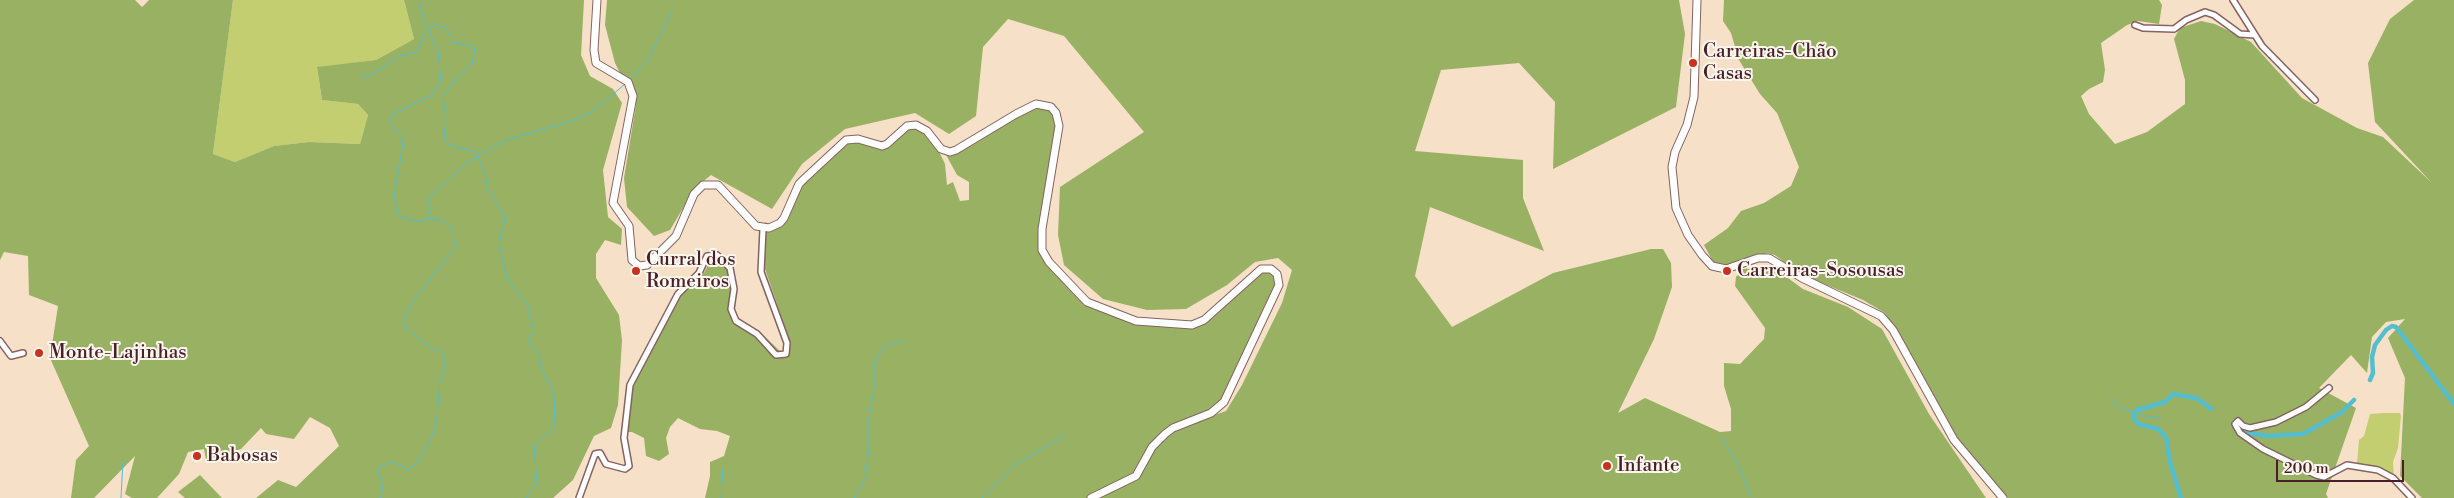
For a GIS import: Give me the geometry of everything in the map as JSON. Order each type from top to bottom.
[{"type":"main road","points":[[597,0],[594,50],[596,63],[628,82],[634,96],[613,203],[631,230],[634,262],[639,266],[647,265],[676,236],[694,194],[703,185],[718,185],[756,226],[763,229],[780,223],[799,184],[848,139],[882,146],[887,144],[907,126],[916,125],[927,131],[941,149],[950,152],[1025,108],[1036,104],[1044,105],[1056,113],[1059,126],[1042,229],[1042,250],[1049,262],[1086,302],[1136,321],[1192,325],[1204,320],[1261,269],[1266,268],[1275,271],[1279,278],[1278,285],[1224,402],[1211,413],[1173,428],[1152,447],[1136,476],[1091,498]]},
{"type":"main road","points":[[1697,0],[1694,97],[1687,125],[1675,152],[1672,167],[1676,208],[1688,235],[1702,256],[1712,266],[1726,269],[1758,258],[1769,258],[1802,278],[1881,316],[1894,330],[1954,440],[2004,498]]},
{"type":"street","points":[[2233,0],[2254,35],[2279,65],[2315,100]]},
{"type":"street","points":[[2134,26],[2143,28],[2174,28],[2186,20],[2205,12],[2214,15],[2240,34],[2254,35]]},
{"type":"street","points":[[579,498],[595,454],[600,453],[606,464],[625,470],[629,466],[624,438],[630,385],[678,294],[699,273],[707,256],[717,255],[730,268],[734,289],[731,309],[736,321],[757,334],[776,355],[786,354],[787,343],[761,272],[763,229]]},
{"type":"street","points":[[0,340],[10,356],[23,353]]},
{"type":"street","points":[[2329,388],[2306,407],[2276,422],[2250,428],[2243,426],[2238,421],[2235,424],[2240,432],[2263,449],[2316,475],[2324,477],[2347,465],[2378,470],[2393,478],[2412,498]]},
{"type":"green space","points":[[0,0],[135,0],[142,7],[149,0],[233,0],[213,154],[235,162],[274,146],[309,142],[360,144],[368,115],[358,104],[322,100],[317,67],[376,60],[414,39],[404,0],[584,0],[581,55],[590,76],[613,89],[622,103],[603,170],[608,217],[622,229],[621,245],[605,240],[596,254],[596,278],[619,315],[622,340],[618,405],[611,428],[594,436],[573,480],[553,498],[256,498],[278,480],[296,487],[339,446],[330,428],[310,417],[294,439],[266,434],[261,428],[241,449],[206,460],[204,449],[188,452],[179,474],[157,498],[132,498],[125,494],[135,456],[94,498],[71,498],[76,460],[89,446],[50,358],[58,306],[29,295],[28,256],[4,252],[0,260]]},
{"type":"green space","points":[[233,0],[404,0],[414,39],[376,60],[317,68],[322,100],[358,104],[368,115],[360,144],[309,142],[274,146],[235,162],[213,154]]},
{"type":"green space","points":[[607,0],[1679,0],[1685,34],[1676,107],[1553,169],[1555,102],[1519,63],[1441,70],[1415,151],[1523,160],[1523,198],[1544,251],[1430,207],[1415,276],[1452,327],[1553,273],[1651,249],[1663,249],[1671,263],[1672,287],[1654,339],[1618,413],[1645,398],[1720,432],[1731,431],[1731,409],[1724,386],[1724,363],[1740,364],[1764,339],[1765,328],[1735,286],[1736,277],[1743,269],[1774,268],[1803,289],[1848,307],[1882,329],[1929,414],[1986,498],[705,498],[710,476],[710,462],[724,456],[730,436],[717,431],[700,429],[678,418],[670,427],[666,438],[669,454],[659,461],[646,456],[644,438],[632,432],[626,432],[632,382],[680,291],[704,273],[713,255],[719,253],[726,257],[732,265],[736,286],[735,310],[738,317],[759,331],[782,353],[789,350],[785,327],[765,269],[765,222],[774,226],[780,223],[799,184],[846,140],[875,146],[892,140],[902,130],[916,125],[933,139],[945,164],[947,185],[953,182],[960,201],[969,200],[969,182],[957,175],[944,151],[956,150],[1032,105],[1051,107],[1059,126],[1042,229],[1046,257],[1075,291],[1101,309],[1136,321],[1198,323],[1256,273],[1271,269],[1279,285],[1220,406],[1173,429],[1226,411],[1242,385],[1282,303],[1292,270],[1278,258],[1255,262],[1227,285],[1186,309],[1147,310],[1103,299],[1064,265],[1058,235],[1060,187],[1144,132],[1064,36],[1008,19],[983,47],[976,116],[949,134],[915,113],[845,129],[802,164],[772,209],[711,175],[695,188],[670,230],[654,236],[627,207],[624,178],[636,105],[615,63],[605,25]]},
{"type":"green space","points":[[1724,0],[2159,0],[2162,5],[2159,24],[2138,21],[2127,25],[2101,43],[2105,70],[2103,82],[2089,89],[2081,96],[2089,114],[2115,144],[2147,132],[2185,104],[2185,80],[2174,39],[2180,28],[2201,21],[2215,24],[2251,42],[2302,98],[2357,128],[2383,137],[2432,183],[2375,122],[2368,63],[2390,19],[2414,0],[2454,0],[2454,498],[2422,498],[2400,476],[2405,378],[2388,338],[2405,319],[2386,322],[2372,337],[2367,373],[2351,355],[2319,388],[2356,408],[2326,494],[2328,498],[2008,498],[1959,441],[1885,313],[1863,300],[1798,273],[1775,255],[1768,253],[1726,266],[1714,264],[1704,245],[1728,228],[1741,211],[1764,203],[1791,186],[1799,167],[1777,113],[1760,94],[1739,60],[1731,33],[1723,21]]},
{"type":"green space","points":[[2400,413],[2401,416],[2398,448],[2393,462],[2394,479],[2378,468],[2357,463],[2359,440],[2364,436],[2370,414]]},
{"type":"green space","points":[[200,475],[222,498],[185,498],[178,492]]},
{"type":"waterway","points":[[380,498],[383,487],[378,472],[381,466],[392,462],[407,469],[413,467],[420,460],[432,436],[437,418],[440,380],[444,372],[444,356],[443,353],[431,348],[404,326],[404,319],[412,302],[457,245],[454,243],[453,230],[442,220],[428,219],[420,222],[400,217],[397,212],[394,196],[403,145],[401,136],[389,122],[393,114],[432,95],[441,82],[438,51],[424,21],[419,0]]},
{"type":"waterway","points":[[630,80],[648,60],[672,11]]},
{"type":"waterway","points":[[429,30],[434,25],[444,27],[451,35],[452,43],[471,45],[475,49],[472,64],[457,77],[443,97],[446,117],[444,138],[449,145],[476,152],[485,173],[488,190],[504,214],[505,220],[499,244],[507,278],[528,306],[534,332],[528,338],[528,341],[539,354],[541,367],[554,395],[555,427],[534,445],[537,484],[526,498]]},
{"type":"waterway","points":[[360,76],[369,76],[401,55],[416,53],[425,34]]},
{"type":"waterway","points":[[428,218],[428,198],[467,163],[503,141],[568,122],[592,112],[625,84]]},
{"type":"waterway","points":[[2370,380],[2373,373],[2372,357],[2375,345],[2386,330],[2392,326],[2396,327],[2454,404]]},
{"type":"waterway","points":[[854,498],[865,479],[869,450],[869,417],[874,392],[874,367],[878,355],[887,345],[902,340]]},
{"type":"waterway","points":[[2181,498],[2170,462],[2166,437],[2158,429],[2138,424],[2134,418],[2134,413],[2137,410],[2165,402],[2173,394],[2196,398],[2212,409]]},
{"type":"waterway","points":[[2111,398],[2119,407],[2132,412]]},
{"type":"waterway","points":[[2242,432],[2268,436],[2303,434],[2342,412],[2354,400]]},
{"type":"waterway","points":[[2137,415],[2160,418]]},
{"type":"waterway","points":[[982,498],[1015,465],[1065,435]]},
{"type":"waterway","points":[[1721,436],[1738,465],[1752,498]]},
{"type":"waterway","points":[[121,498],[123,461]]},
{"type":"waterway","points":[[721,498],[723,468]]},
{"type":"place","name":"Carreiras-Chão Casas","points":[[1693,63]]},
{"type":"place","name":"Curral dos Romeiros","points":[[636,271]]},
{"type":"place","name":"Carreiras-Sosousas","points":[[1727,271]]},
{"type":"place","name":"Monte-Lajinhas","points":[[39,353]]},
{"type":"place","name":"Babosas","points":[[197,456]]},
{"type":"place","name":"Infante","points":[[1607,466]]}]
